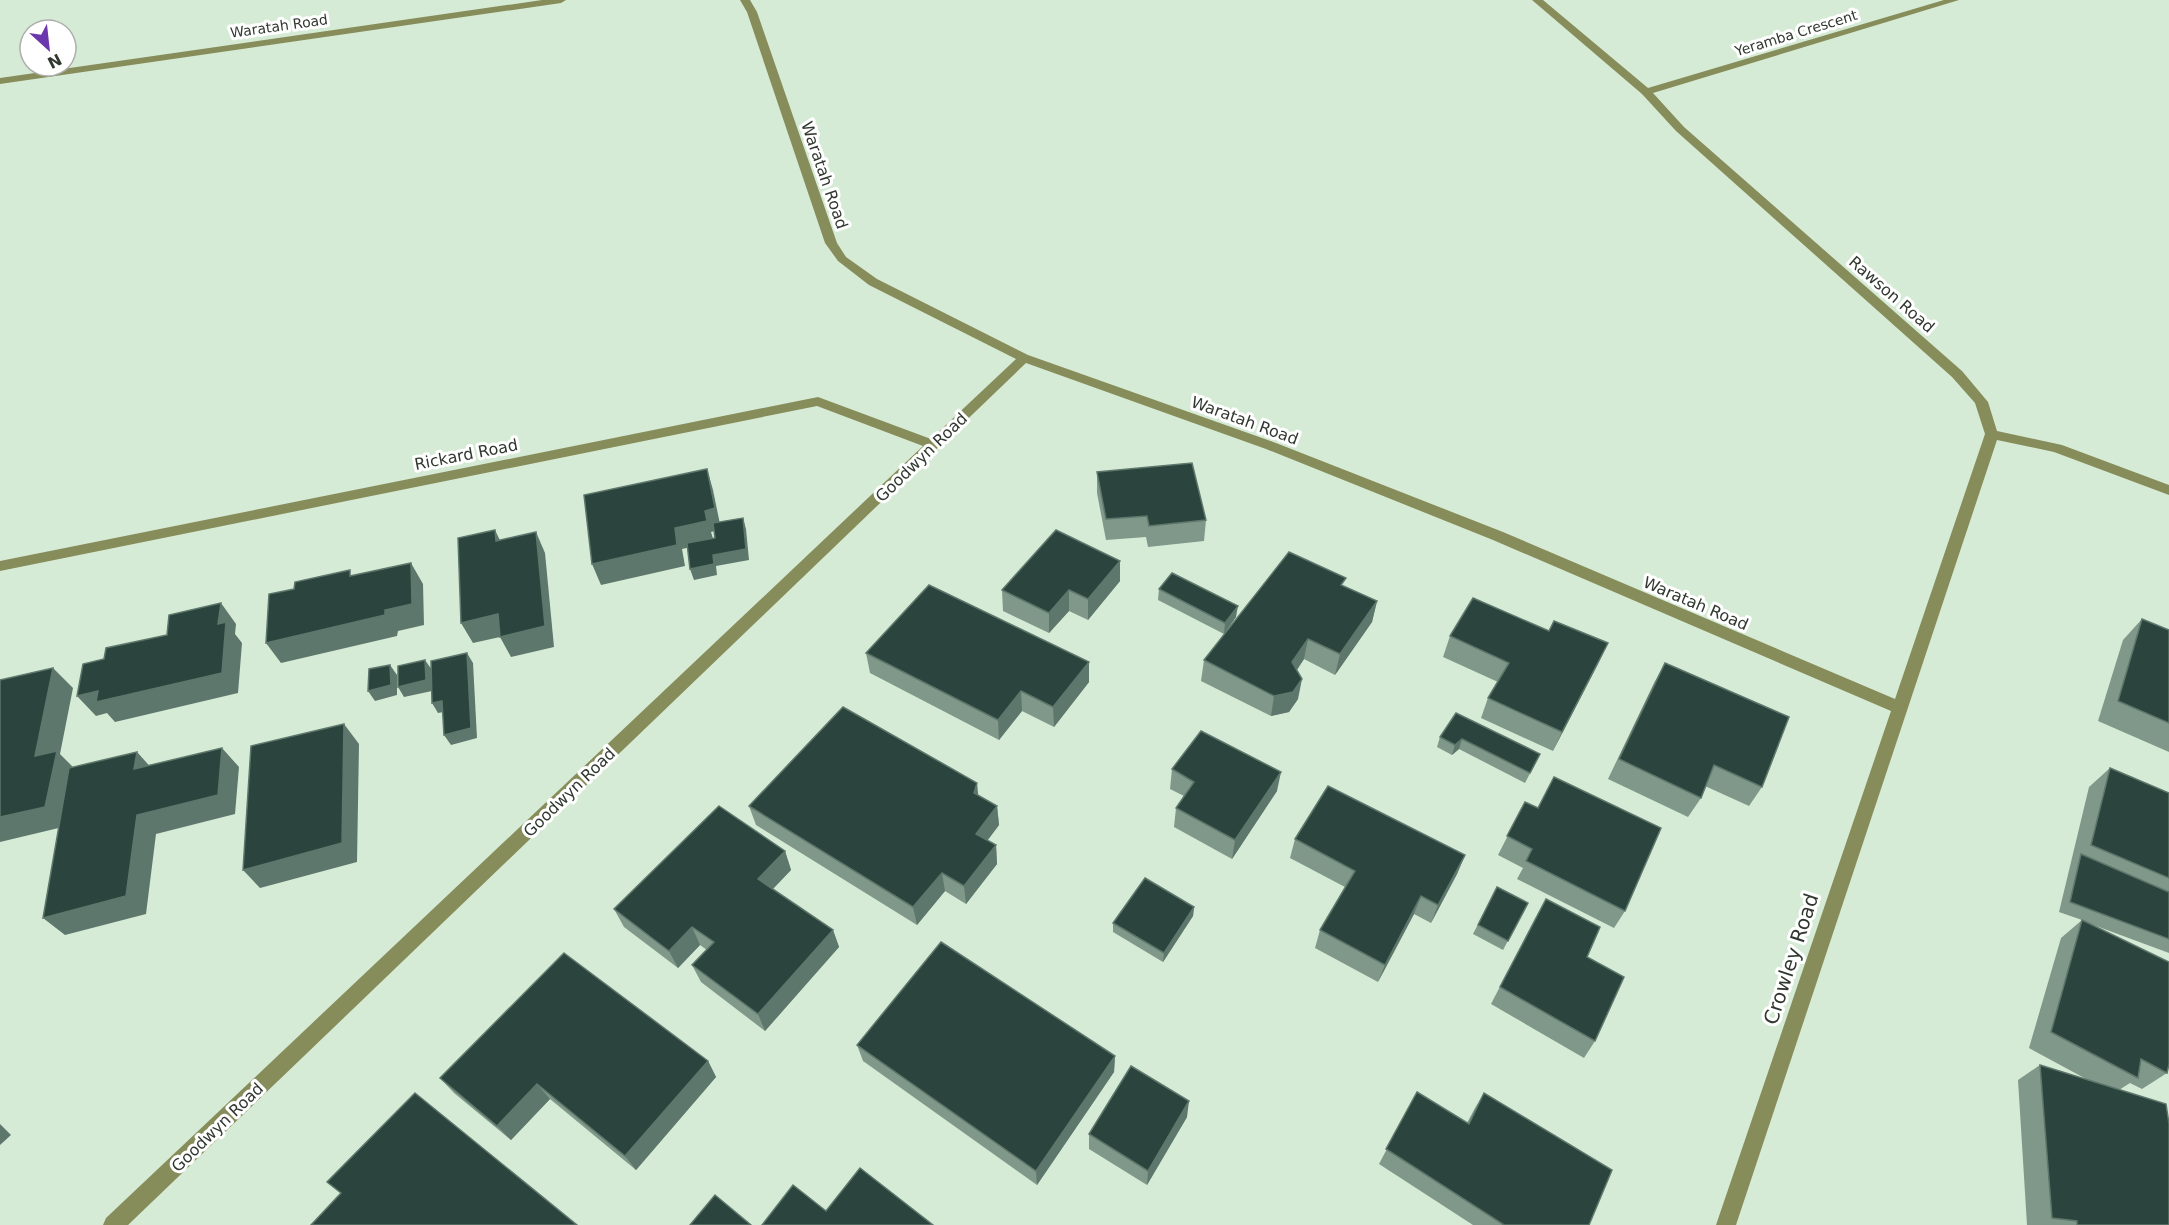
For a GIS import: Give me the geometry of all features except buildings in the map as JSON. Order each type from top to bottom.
[{"type":"street","name":"Waratah Road","points":[[0,81],[561,0]]},
{"type":"street","name":"Waratah Road","points":[[745,0],[752,12],[831,243],[842,259],[873,282],[1024,358],[1271,446],[1498,536],[1898,707]]},
{"type":"street","name":"Rawson Road","points":[[1537,0],[1646,92],[1680,129],[1957,374],[1981,402],[1992,434]]},
{"type":"street","name":"Yeramba Crescent","points":[[1646,92],[1954,0]]},
{"type":"street","name":"Goodwyn Road","points":[[113,1225],[1024,358]]},
{"type":"street","name":"Rickard Road","points":[[0,566],[818,401],[933,446]]},
{"type":"street","points":[[1898,707],[1992,434],[2057,448],[2169,490]]},
{"type":"street","name":"Crowley Road","points":[[1726,1225],[1898,707]]}]
